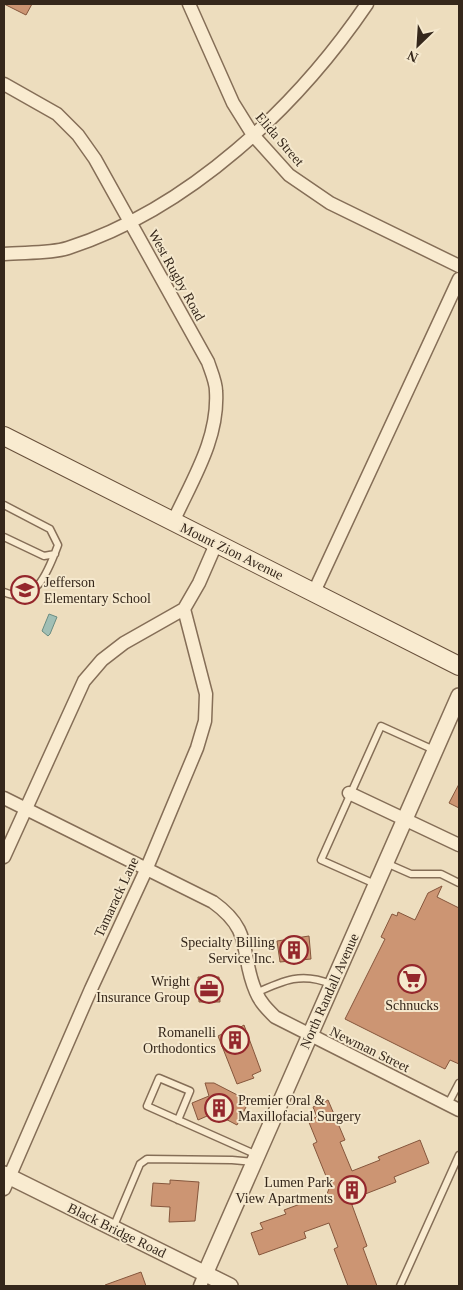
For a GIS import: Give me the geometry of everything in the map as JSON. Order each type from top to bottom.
[{"type":"main road","name":"Mount Zion Avenue","points":[[4,436],[459,666]]},
{"type":"street","name":"Elida Street","points":[[189,4],[233,103],[253,135],[289,175],[330,203],[459,266]]},
{"type":"street","points":[[4,254],[66,249],[131,223],[195,181],[253,135],[306,83],[344,37],[367,4]]},
{"type":"street","name":"West Rugby Road","points":[[4,84],[57,114],[78,135],[95,160],[208,362],[216,389],[216,418],[209,444],[173,522]]},
{"type":"street","points":[[314,592],[459,279]]},
{"type":"street","points":[[4,857],[84,681],[102,660],[124,643],[184,609],[199,583],[216,544]]},
{"type":"street","name":"Tamarack Lane","points":[[6,1180],[146,870],[198,748],[205,721],[206,694],[184,609]]},
{"type":"street","name":"North Randall Avenue","points":[[202,1280],[459,696]]},
{"type":"street","points":[[349,793],[406,818],[459,845]]},
{"type":"street","name":"Newman Street","points":[[4,798],[213,902],[224,910],[243,936],[256,993],[275,1017],[454,1107]]},
{"type":"street","name":"Black Bridge Road","points":[[6,1180],[113,1228],[202,1280],[230,1286]]},
{"type":"lane","points":[[4,505],[50,529],[58,545],[42,581],[32,593],[17,596],[4,592]]},
{"type":"lane","points":[[4,537],[44,556],[55,554]]},
{"type":"lane","points":[[376,884],[321,860],[349,793],[381,726],[435,751]]},
{"type":"lane","points":[[386,863],[411,874],[441,874],[459,883]]},
{"type":"lane","points":[[256,993],[283,980],[316,978],[332,984]]},
{"type":"lane","points":[[178,1120],[190,1091],[159,1078],[147,1106],[255,1159]]},
{"type":"lane","points":[[454,1107],[459,1083]]},
{"type":"lane","points":[[400,1286],[459,1155]]},
{"type":"lane","points":[[113,1228],[140,1164],[147,1158],[255,1159]]},
{"type":"water","points":[[49,614],[57,617],[48,636],[42,631]]},
{"type":"building","points":[[4,4],[32,4],[26,15]]},
{"type":"building","points":[[459,784],[459,808],[449,803]]},
{"type":"building","name":"Schnucks","points":[[442,886],[437,897],[459,908],[459,1064],[450,1060],[445,1069],[345,1019],[385,939],[381,937],[392,914],[397,916],[398,912],[415,920],[428,893]]},
{"type":"building","name":"Specialty Billing Service Inc.","points":[[309,936],[311,959],[280,962],[277,941]]},
{"type":"building","name":"Wright Insurance Group","points":[[198,977],[219,977],[220,1002],[199,1002]]},
{"type":"building","points":[[244,1025],[261,1071],[252,1075],[254,1078],[237,1084],[218,1036]]},
{"type":"building","name":"Premier Oral & Maxillofacial Surgery","points":[[205,1083],[214,1083],[249,1101],[237,1125],[214,1113],[198,1120],[192,1103],[209,1096]]},
{"type":"building","name":"Lumen Park View Apartments","points":[[328,1100],[345,1140],[340,1142],[352,1171],[380,1160],[378,1157],[420,1140],[429,1163],[394,1177],[396,1182],[355,1198],[352,1205],[367,1246],[363,1248],[377,1286],[348,1286],[334,1249],[338,1247],[329,1223],[304,1232],[306,1238],[259,1255],[251,1233],[263,1229],[260,1223],[286,1214],[284,1210],[327,1194],[330,1186],[313,1144],[317,1142],[308,1120],[317,1117],[313,1107]]},
{"type":"building","points":[[170,1180],[199,1182],[195,1221],[169,1222],[170,1207],[151,1206],[153,1183],[170,1184]]},
{"type":"building","points":[[141,1272],[146,1286],[105,1286],[105,1285]]},
{"type":"place","name":"Jefferson Elementary School","points":[[25,590]]},
{"type":"place","name":"Specialty Billing Service Inc.","points":[[294,950]]},
{"type":"place","name":"Schnucks","points":[[412,979]]},
{"type":"place","name":"Wright Insurance Group","points":[[209,989]]},
{"type":"place","name":"Romanelli Orthodontics","points":[[235,1040]]},
{"type":"place","name":"Premier Oral & Maxillofacial Surgery","points":[[219,1108]]},
{"type":"place","name":"Lumen Park View Apartments","points":[[352,1190]]}]
